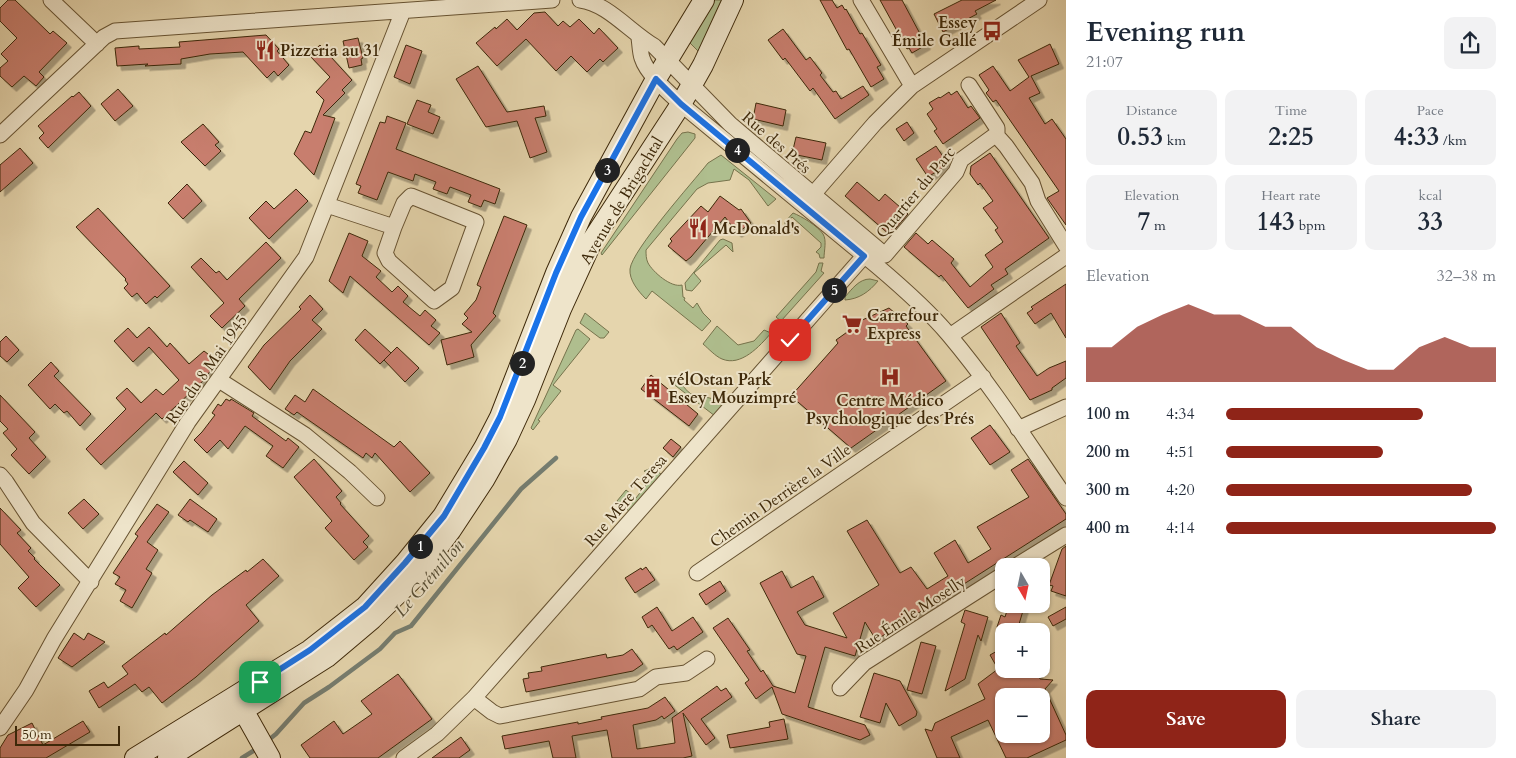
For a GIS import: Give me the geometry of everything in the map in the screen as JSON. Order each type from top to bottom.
[{"type":"main road","name":"Avenue de Brigachtal","points":[[168,758],[365,607],[444,516],[500,417],[572,236],[656,79],[704,0]]},
{"type":"main road","name":"Avenue de Brigachtal","points":[[134,758],[327,657],[372,619],[417,575],[451,530],[484,480],[507,439],[528,393],[567,295],[593,239],[681,104],[703,65],[733,0]]},
{"type":"main road","points":[[239,703],[269,757]]},
{"type":"street","points":[[51,0],[97,44]]},
{"type":"street","points":[[0,135],[109,33],[552,0]]},
{"type":"street","points":[[580,0],[602,3]]},
{"type":"street","points":[[861,0],[912,86]]},
{"type":"street","points":[[797,201],[812,195],[876,123],[912,86],[1039,0]]},
{"type":"street","name":"Rue des Prés","points":[[602,3],[639,38],[654,46],[730,124],[885,255]]},
{"type":"street","name":"Rue du 8 Mai 1945","points":[[0,728],[26,690],[54,639],[91,582],[188,422],[306,257],[403,11]]},
{"type":"street","name":"Rue des Prés","points":[[639,38],[642,57],[656,79],[681,104],[885,273],[918,302],[950,336],[983,378],[1066,498]]},
{"type":"street","points":[[969,85],[997,128],[997,136],[1032,182],[1038,201],[1066,246]]},
{"type":"street","name":"Quartier du Parc","points":[[885,255],[956,172],[961,160],[994,136],[997,136]]},
{"type":"street","points":[[411,196],[476,222],[452,288],[434,301],[389,261],[385,253],[394,227],[404,203],[411,196]]},
{"type":"street","points":[[327,205],[394,227]]},
{"type":"street","points":[[860,235],[864,256]]},
{"type":"street","points":[[885,255],[885,273]]},
{"type":"street","name":"Rue Mère Teresa","points":[[404,758],[437,734],[474,698],[864,256]]},
{"type":"street","points":[[950,336],[1066,256]]},
{"type":"street","name":"Chemin Derrière la Ville","points":[[696,573],[983,378]]},
{"type":"street","points":[[219,380],[305,435],[350,472],[377,498]]},
{"type":"street","points":[[1018,429],[1066,407]]},
{"type":"street","points":[[0,475],[33,523],[91,582]]},
{"type":"street","points":[[1029,558],[1066,535]]},
{"type":"street","name":"Rue Émile Moselly","points":[[840,688],[864,663],[995,580]]},
{"type":"street","points":[[474,698],[500,716],[639,689],[656,677],[686,673],[707,659]]},
{"type":"green space","points":[[713,0],[727,0],[701,54],[688,41]]},
{"type":"green space","points":[[682,133],[695,134],[695,138],[602,255],[601,253],[677,139]]},
{"type":"green space","points":[[721,155],[776,199],[768,206],[749,180],[734,169],[730,180],[708,183],[697,189],[646,250],[647,261],[650,267],[668,282],[682,285],[684,300],[693,308],[697,303],[711,321],[702,331],[652,291],[646,299],[637,289],[630,269],[641,247],[664,216],[708,163]]},
{"type":"green space","points":[[793,213],[821,231],[825,242],[824,258],[820,258],[816,252],[821,247],[821,243],[792,217],[785,225],[785,222]]},
{"type":"green space","points":[[723,239],[732,243],[733,252],[726,245],[694,273],[701,281],[692,291],[686,290],[685,283],[720,240]]},
{"type":"green space","points":[[819,263],[823,263],[821,271],[824,273],[781,321],[776,317],[816,272]]},
{"type":"green space","points":[[866,279],[878,281],[863,294],[845,300],[845,297],[856,285]]},
{"type":"green space","points":[[585,313],[609,332],[604,338],[600,338],[580,323]]},
{"type":"green space","points":[[717,326],[738,345],[754,341],[764,330],[771,333],[750,354],[743,358],[729,361],[719,358],[703,344]]},
{"type":"green space","points":[[578,329],[590,339],[553,385],[561,391],[538,420],[540,421],[533,430],[531,428]]},
{"type":"green space","points":[[676,378],[691,394],[714,399],[720,403],[722,407],[715,416],[672,383]]},
{"type":"green space","points":[[652,468],[661,474],[661,477],[630,512],[617,501],[626,490],[636,498],[652,477],[644,471]]},
{"type":"building","points":[[8,0],[15,0],[50,34],[53,31],[67,43],[39,72],[44,77],[36,86],[24,76],[12,87],[0,76],[0,68],[8,61],[1,54],[17,38],[0,21],[0,8]]},
{"type":"building","points":[[820,0],[832,0],[837,8],[842,5],[846,9],[881,65],[877,67],[884,79],[871,87],[849,49],[847,50]]},
{"type":"building","points":[[880,0],[902,0],[926,45],[912,53],[909,48],[907,49]]},
{"type":"building","points":[[962,0],[996,0],[975,11],[977,14],[943,32],[934,14]]},
{"type":"building","points":[[545,12],[558,26],[563,21],[570,27],[579,19],[594,34],[599,28],[618,48],[603,62],[600,59],[587,72],[571,56],[556,71],[526,39],[497,66],[476,43],[507,19],[517,30],[534,13]]},
{"type":"building","points":[[783,29],[806,60],[810,57],[822,73],[820,75],[833,92],[836,91],[841,99],[863,86],[869,95],[835,119],[813,88],[810,91],[785,58],[783,60],[768,40]]},
{"type":"building","points":[[266,35],[279,49],[277,51],[289,65],[278,76],[274,71],[267,78],[243,52],[210,54],[181,59],[181,64],[117,66],[115,48],[139,46],[139,49],[180,47],[179,42]]},
{"type":"building","points":[[358,38],[363,58],[361,59],[362,65],[349,68],[343,41]]},
{"type":"building","points":[[1050,44],[1059,64],[1031,76],[1040,93],[1029,98],[1045,124],[1052,119],[1066,139],[1066,225],[1047,198],[1059,191],[996,100],[993,102],[986,93],[989,90],[979,75],[993,66],[1010,91],[1029,77],[1018,60]]},
{"type":"building","points":[[320,45],[352,80],[342,90],[345,93],[323,115],[335,118],[314,175],[294,154],[305,131],[311,133],[324,100],[316,92],[330,77],[309,55]]},
{"type":"building","points":[[406,45],[422,51],[410,84],[394,77]]},
{"type":"building","points":[[478,66],[507,112],[544,106],[546,116],[535,118],[547,152],[530,158],[517,121],[486,127],[456,79]]},
{"type":"building","points":[[118,89],[133,106],[115,121],[101,104]]},
{"type":"building","points":[[957,91],[968,108],[971,106],[980,118],[943,144],[934,131],[937,129],[927,114],[933,109],[929,103],[949,92],[951,95]]},
{"type":"building","points":[[79,92],[91,106],[48,148],[39,138],[44,133],[38,126]]},
{"type":"building","points":[[417,100],[431,105],[428,112],[440,117],[433,134],[407,124]]},
{"type":"building","points":[[756,103],[786,110],[783,126],[753,119]]},
{"type":"building","points":[[387,116],[406,123],[396,149],[500,189],[495,204],[484,200],[481,207],[468,202],[471,195],[450,187],[447,194],[433,189],[436,182],[415,174],[413,181],[388,172],[377,200],[358,193],[361,186],[356,184],[380,122],[385,123]]},
{"type":"building","points":[[907,122],[914,133],[904,141],[896,129]]},
{"type":"building","points":[[203,124],[219,142],[215,145],[221,151],[205,166],[181,142]]},
{"type":"building","points":[[796,137],[826,143],[822,160],[792,154]]},
{"type":"building","points":[[936,146],[948,164],[928,177],[916,159]]},
{"type":"building","points":[[20,148],[33,163],[0,192],[0,165]]},
{"type":"building","points":[[990,153],[1049,238],[1005,269],[1008,274],[991,285],[994,289],[968,308],[941,275],[939,277],[904,247],[916,233],[928,244],[932,240],[954,259],[951,263],[970,287],[993,267],[985,255],[1003,242],[995,230],[998,228],[983,208],[993,201],[980,183],[978,185],[970,174],[971,166]]},
{"type":"building","points":[[857,182],[879,201],[885,194],[908,214],[890,235],[845,196]]},
{"type":"building","points":[[187,184],[202,201],[183,219],[168,203]]},
{"type":"building","points":[[296,189],[308,201],[269,239],[249,218],[266,201],[274,209]]},
{"type":"building","name":"McDonald's","points":[[720,196],[739,210],[741,209],[751,223],[737,233],[725,217],[686,261],[668,246],[672,241],[670,239],[701,206],[708,212]]},
{"type":"building","points":[[98,208],[170,286],[157,298],[155,296],[146,304],[137,293],[132,297],[124,288],[128,284],[126,279],[76,227]]},
{"type":"building","points":[[504,216],[527,225],[493,313],[496,316],[471,345],[474,357],[447,365],[441,340],[472,332],[462,324],[468,318],[464,314],[476,300],[481,287],[477,285]]},
{"type":"building","points":[[349,233],[368,241],[362,256],[381,271],[376,277],[392,292],[398,286],[408,296],[403,302],[420,316],[425,310],[436,320],[431,326],[440,333],[429,345],[350,276],[343,293],[329,281]]},
{"type":"building","points":[[266,242],[281,258],[239,299],[245,306],[222,328],[210,316],[224,303],[191,267],[201,258],[216,273],[219,271],[227,280]]},
{"type":"building","points":[[1066,284],[1066,338],[1051,313],[1035,324],[1027,313],[1033,309],[1031,307]]},
{"type":"building","points":[[310,295],[323,309],[312,320],[322,329],[290,361],[270,390],[248,367],[264,345],[301,309],[299,307]]},
{"type":"building","points":[[889,308],[908,324],[906,326],[946,381],[851,448],[791,396],[838,343],[836,340],[850,330],[848,327],[859,319],[860,321]]},
{"type":"building","points":[[1001,313],[1020,343],[1016,346],[1037,376],[1049,368],[1066,361],[1066,378],[1052,388],[1052,390],[1030,400],[981,327]]},
{"type":"building","points":[[149,327],[167,347],[170,343],[189,364],[204,351],[217,361],[204,380],[162,419],[156,413],[101,465],[86,449],[126,409],[116,398],[127,388],[141,403],[156,389],[163,395],[179,380],[149,347],[133,362],[114,341],[128,328],[137,338]]},
{"type":"building","points":[[365,329],[391,353],[380,364],[355,340]]},
{"type":"building","points":[[6,336],[19,350],[7,362],[0,356],[0,342]]},
{"type":"building","points":[[397,347],[419,368],[405,382],[384,360]]},
{"type":"building","points":[[51,362],[59,371],[54,376],[91,414],[80,426],[67,411],[64,413],[55,404],[50,409],[28,385]]},
{"type":"building","points":[[651,375],[698,414],[689,426],[641,389]]},
{"type":"building","points":[[313,389],[394,447],[400,441],[430,473],[410,492],[375,453],[372,458],[366,453],[363,458],[297,412],[294,415],[285,409],[295,395],[305,402]]},
{"type":"building","points":[[0,395],[35,432],[29,438],[46,457],[29,474],[11,455],[17,449],[3,433],[8,429],[0,421]]},
{"type":"building","points":[[226,399],[230,401],[231,399],[254,413],[252,416],[286,441],[288,438],[299,447],[283,468],[266,456],[273,446],[245,426],[228,449],[220,440],[207,453],[194,440],[215,415],[212,413],[218,404],[221,406]]},
{"type":"building","points":[[990,425],[1010,452],[990,465],[971,438]]},
{"type":"building","points":[[671,439],[681,447],[673,457],[663,448]]},
{"type":"building","points":[[314,459],[342,491],[336,497],[340,504],[369,536],[363,542],[368,547],[354,560],[325,528],[332,521],[294,477]]},
{"type":"building","points":[[1028,459],[1066,514],[1066,519],[1005,558],[995,558],[995,564],[876,640],[865,622],[855,656],[825,647],[808,707],[865,725],[870,735],[860,740],[782,714],[772,687],[756,699],[745,683],[749,680],[713,628],[728,618],[750,650],[747,651],[761,672],[763,670],[773,686],[795,693],[806,656],[797,654],[760,583],[782,571],[791,588],[813,576],[824,597],[797,612],[805,625],[847,638],[833,613],[879,585],[847,531],[867,520],[900,573],[911,567],[927,589],[948,576],[934,553],[955,540],[968,563],[991,549],[977,527],[1029,497],[1011,470]]},
{"type":"building","points":[[184,461],[208,483],[198,495],[173,472]]},
{"type":"building","points":[[84,499],[99,514],[83,529],[68,513]]},
{"type":"building","points":[[190,499],[217,519],[208,532],[190,520],[188,522],[178,515]]},
{"type":"building","points":[[157,504],[169,512],[147,542],[158,550],[146,569],[152,573],[132,608],[120,601],[126,590],[115,584],[120,577],[113,573],[138,536],[135,534]]},
{"type":"building","points":[[0,508],[21,530],[17,533],[31,548],[28,551],[34,559],[60,585],[36,607],[18,588],[29,577],[0,544]]},
{"type":"building","points":[[1066,546],[1066,596],[1051,591],[1053,586],[1050,585],[1062,549]]},
{"type":"building","points":[[263,559],[279,576],[246,605],[259,621],[196,677],[162,703],[149,687],[142,692],[135,684],[99,708],[89,691],[104,682],[108,688],[128,674],[122,666],[165,633],[166,635],[212,595]]},
{"type":"building","points":[[646,567],[655,580],[635,593],[625,578]]},
{"type":"building","points":[[720,581],[726,591],[706,605],[699,594]]},
{"type":"building","points":[[657,607],[672,631],[693,617],[703,632],[677,650],[674,646],[669,649],[652,625],[648,628],[642,617]]},
{"type":"building","points":[[1066,607],[1066,619],[1053,626],[1048,617]]},
{"type":"building","points":[[965,610],[988,617],[981,641],[978,635],[965,679],[945,691],[965,624],[961,622]]},
{"type":"building","points":[[1006,613],[1022,613],[1019,623],[998,623],[1001,615],[1005,617]]},
{"type":"building","points":[[74,633],[84,640],[88,633],[105,642],[72,667],[58,658]]},
{"type":"building","points":[[921,642],[936,646],[922,694],[907,690]]},
{"type":"building","points":[[632,649],[643,664],[633,671],[526,692],[523,679],[529,678],[528,673],[542,671],[541,667],[606,654],[607,658],[623,655]]},
{"type":"building","points":[[995,652],[995,664],[990,655]]},
{"type":"building","points":[[995,671],[995,678],[1040,678],[1053,680],[1046,688],[995,688],[995,735],[988,720],[951,737],[960,758],[937,758],[925,729],[932,731],[935,723],[985,699],[978,684]]},
{"type":"building","points":[[874,673],[900,681],[917,712],[916,716],[899,726],[886,703],[880,723],[860,717]]},
{"type":"building","points":[[398,674],[432,719],[378,758],[310,758],[301,745],[334,721],[343,734],[372,714],[361,701]]},
{"type":"building","points":[[717,686],[721,691],[726,688],[732,697],[701,719],[715,738],[706,745],[683,713],[692,756],[683,758],[612,758],[607,730],[572,736],[576,758],[553,758],[549,741],[505,749],[502,736],[578,722],[578,724],[602,719],[601,717],[648,708],[665,697],[675,711],[664,719],[662,716],[656,720],[633,725],[637,749],[675,743],[672,718]]},
{"type":"building","points":[[1050,700],[1066,735],[1066,740],[1027,758],[1006,758],[999,743],[1050,743]]},
{"type":"building","points":[[784,719],[788,739],[730,748],[727,735],[770,727],[769,722]]},
{"type":"building","points":[[83,721],[90,732],[46,758],[0,758],[0,748],[8,735],[32,723],[43,745]]},
{"type":"building","points":[[461,737],[470,750],[459,758],[432,758]]},
{"type":"waterway","name":"Le Grémillon","points":[[266,742],[276,734],[304,703],[380,649],[395,633],[411,626],[521,489],[556,458]]},
{"type":"waterway","name":"Le Grémillon","points":[[242,758],[258,748]]},
{"type":"place","name":"Essey Émile Gallé","points":[[992,31]]},
{"type":"place","name":"Pizzeria au 31","points":[[265,50]]},
{"type":"place","name":"McDonald's","points":[[698,228]]},
{"type":"place","name":"Carrefour Express","points":[[852,324]]},
{"type":"place","name":"Centre Médico Psychologique des Prés","points":[[890,377]]},
{"type":"place","name":"vélOstan Park Essey Mouzimpré","points":[[653,388]]},
{"type":"route","points":[[260,682],[310,650],[365,607],[444,516],[500,417],[556,273],[581,217],[656,79],[681,104],[864,256],[790,340]]}]
